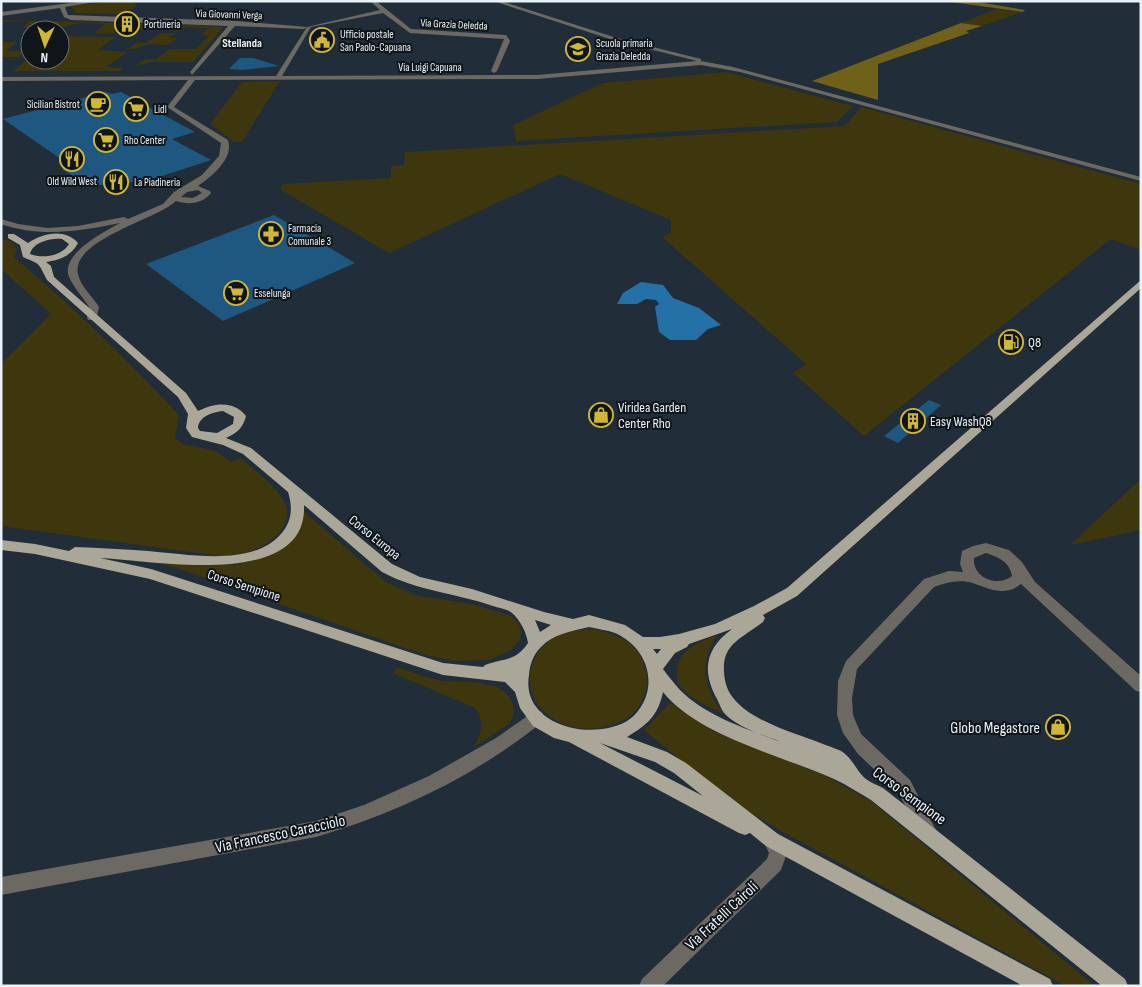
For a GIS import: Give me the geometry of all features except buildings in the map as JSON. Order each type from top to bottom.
[{"type":"main road","points":[[1,233],[33,238],[62,237],[72,241],[68,250],[56,262],[56,281]]},
{"type":"main road","points":[[11,236],[24,244],[26,255],[38,259],[46,266],[50,278],[56,281],[92,318],[180,393],[202,405],[238,413],[239,439],[247,451]]},
{"type":"main road","points":[[26,250],[38,241],[51,238]]},
{"type":"main road","points":[[38,259],[68,250]]},
{"type":"main road","points":[[657,670],[670,649],[702,633],[766,608],[800,586],[1141,283]]},
{"type":"main road","points":[[180,393],[192,409],[193,430],[203,436],[226,434],[239,423]]},
{"type":"main road","points":[[194,422],[206,412],[222,408]]},
{"type":"main road","name":"Corso Europa","points":[[203,436],[227,442],[247,451],[387,568],[400,576],[418,584],[470,594],[534,616],[569,624]]},
{"type":"main road","points":[[35,550],[214,560],[250,557],[270,549],[288,534],[295,522],[298,509],[294,491]]},
{"type":"main road","name":"Corso Sempione","points":[[1,545],[35,550],[151,574],[431,666],[506,676],[514,679],[520,687]]},
{"type":"main road","name":"Corso Europa","points":[[506,605],[528,621],[533,630],[535,642]]},
{"type":"main road","points":[[766,608],[756,620],[724,643],[718,652],[714,666],[718,686],[730,708],[748,721],[838,758],[861,784]]},
{"type":"main road","points":[[607,737],[633,725],[647,712],[657,690],[657,670],[642,643],[627,632],[609,624],[589,621],[569,624],[550,630],[535,642],[524,658],[519,677],[520,687],[528,708],[536,717],[554,730],[571,736],[772,840],[1043,986]]},
{"type":"main road","points":[[642,643],[667,643],[702,633]]},
{"type":"main road","name":"Corso Sempione","points":[[473,671],[504,668],[524,658]]},
{"type":"main road","name":"Corso Sempione","points":[[657,670],[684,703],[710,719],[861,784],[928,832],[1118,986]]},
{"type":"main road","points":[[571,736],[607,737],[641,748],[680,768],[772,840]]},
{"type":"street","points":[[1,14],[99,1]]},
{"type":"street","name":"Via Grazia Deledda","points":[[372,1],[407,29],[414,32],[506,37],[507,41],[494,72]]},
{"type":"street","points":[[495,1],[615,39],[685,56],[1141,180]]},
{"type":"street","name":"Via Giovanni Verga","points":[[62,6],[66,14],[71,18],[308,26],[384,11]]},
{"type":"street","points":[[68,250],[87,237],[105,229],[160,209],[196,200],[206,195],[203,184],[227,146],[225,142],[170,107],[237,23]]},
{"type":"street","points":[[279,75],[308,26]]},
{"type":"street","points":[[685,56],[691,64]]},
{"type":"street","name":"Via Luigi Capuana","points":[[1,79],[540,71],[661,61],[668,66]]},
{"type":"street","name":"Via Luigi Capuana","points":[[279,75],[537,76],[691,64],[707,64],[738,71]]},
{"type":"street","name":"Via Luigi Capuana","points":[[1,74],[193,76]]},
{"type":"street","points":[[160,209],[207,176]]},
{"type":"street","points":[[185,190],[193,188],[204,190]]},
{"type":"street","points":[[176,196],[182,201],[196,200]]},
{"type":"street","points":[[1,221],[28,230],[57,231],[139,217]]},
{"type":"street","points":[[92,318],[94,307],[73,275],[74,264],[88,246],[139,217]]},
{"type":"street","points":[[62,237],[105,229]]},
{"type":"street","points":[[1056,610],[1031,594],[984,583],[976,578],[967,567],[966,560],[972,551],[978,549],[986,548],[1004,554],[1018,566],[1030,586],[1141,686]]},
{"type":"street","points":[[1001,587],[1015,583],[1020,572]]},
{"type":"street","points":[[928,832],[906,788],[862,748],[850,733],[844,715],[845,677],[851,665],[929,583],[944,576],[976,578]]},
{"type":"street","name":"Via Francesco Caracciolo","points":[[1,886],[316,829],[346,820],[378,808],[475,760],[504,742],[536,717]]},
{"type":"street","name":"Via Fratelli Cairoli","points":[[649,986],[775,864],[778,853],[772,840]]},
{"type":"shaded area","points":[[109,1],[133,1],[137,6],[124,14],[75,13],[71,6]]},
{"type":"shaded area","points":[[944,1],[972,1],[1025,10],[1023,12]]},
{"type":"shaded area","points":[[996,9],[1023,12],[982,26],[961,23]]},
{"type":"shaded area","points":[[1,20],[20,20],[20,21],[1,22]]},
{"type":"shaded area","points":[[70,22],[122,23],[118,26],[123,27],[112,34],[94,33],[105,24],[80,23],[70,26]]},
{"type":"shaded area","points":[[138,23],[177,25],[162,30],[141,29],[124,33]]},
{"type":"shaded area","points":[[961,23],[982,26],[966,31],[969,33],[878,64],[878,100],[812,81]]},
{"type":"shaded area","points":[[181,25],[224,27],[193,62],[150,62],[134,67],[145,59],[156,59],[170,49],[196,49],[208,37],[202,34],[209,28],[185,27],[179,31],[172,31]]},
{"type":"shaded area","points":[[161,33],[176,33],[169,38],[178,38],[164,45],[152,44],[127,49],[138,42],[146,43]]},
{"type":"shaded area","points":[[70,36],[116,37],[97,50],[127,52],[106,67],[123,68],[120,71],[13,71],[20,65],[20,70],[70,70]]},
{"type":"shaded area","points":[[1,42],[17,42],[7,51],[20,51],[20,56],[1,57]]},
{"type":"shaded area","points":[[726,72],[853,106],[837,122],[516,141],[513,125],[603,83]]},
{"type":"shaded area","points":[[280,81],[242,142],[234,142],[210,124],[242,82]]},
{"type":"shaded area","points":[[861,107],[1141,184],[1141,250],[1111,239],[864,436],[793,373],[806,364],[662,237],[671,232],[671,220],[560,174],[389,253],[281,190],[282,184],[391,178],[391,166],[404,165],[405,152],[845,126]]},
{"type":"shaded area","points":[[1,238],[13,243],[17,249],[14,257],[98,332],[176,412],[179,416],[175,438],[183,444],[216,451],[231,462],[240,458],[275,489],[284,501],[287,517],[281,531],[275,537],[254,550],[220,556],[1,526],[1,364],[51,314],[1,269]]},
{"type":"shaded area","points":[[1141,479],[1141,530],[1070,545]]},
{"type":"shaded area","points":[[303,511],[386,582],[415,595],[471,604],[509,615],[518,622],[521,630],[520,639],[511,650],[490,660],[456,661],[425,655],[183,570],[138,557],[235,565],[274,551],[294,533]]},
{"type":"shaded area","points":[[590,629],[615,635],[632,646],[640,655],[644,665],[647,687],[644,697],[630,716],[608,726],[583,728],[570,726],[549,716],[534,698],[530,678],[535,658],[540,649],[548,642],[565,633]]},
{"type":"shaded area","points":[[717,635],[708,656],[706,674],[707,683],[721,713],[689,695],[678,682],[677,677],[680,658],[690,648]]},
{"type":"shaded area","points":[[397,667],[438,680],[481,683],[501,689],[513,705],[513,717],[510,723],[473,748],[481,728],[480,718],[475,708],[393,673]]},
{"type":"shaded area","points":[[670,703],[713,731],[826,776],[871,801],[1095,986],[1066,986],[781,831],[730,800],[644,730]]},
{"type":"water","points":[[641,282],[663,285],[673,298],[699,308],[721,325],[708,329],[696,340],[670,340],[659,332],[655,307],[659,304],[656,300],[646,299],[637,304],[617,304],[623,293]]},
{"type":"place","name":"Portineria","points":[[127,24]]},
{"type":"place","name":"Ufficio postale San Paolo-Capuana","points":[[322,40]]},
{"type":"place","name":"Scuola primaria Grazia Deledda","points":[[578,49]]},
{"type":"place","name":"Sicilian Bistrot","points":[[98,104]]},
{"type":"place","name":"Lidl","points":[[136,109]]},
{"type":"place","name":"Rho Center","points":[[106,140]]},
{"type":"place","name":"Old Wild West","points":[[72,159]]},
{"type":"place","name":"La Piadineria","points":[[116,182]]},
{"type":"place","name":"Farmacia Comunale 3","points":[[271,234]]},
{"type":"place","name":"Esselunga","points":[[236,293]]},
{"type":"place","name":"Q8","points":[[1011,342]]},
{"type":"place","name":"Viridea Garden Center Rho","points":[[601,415]]},
{"type":"place","name":"Easy WashQ8","points":[[913,421]]},
{"type":"place","name":"Globo Megastore","points":[[1058,727]]},
{"type":"district","name":"Stellanda","points":[[242,43]]}]
